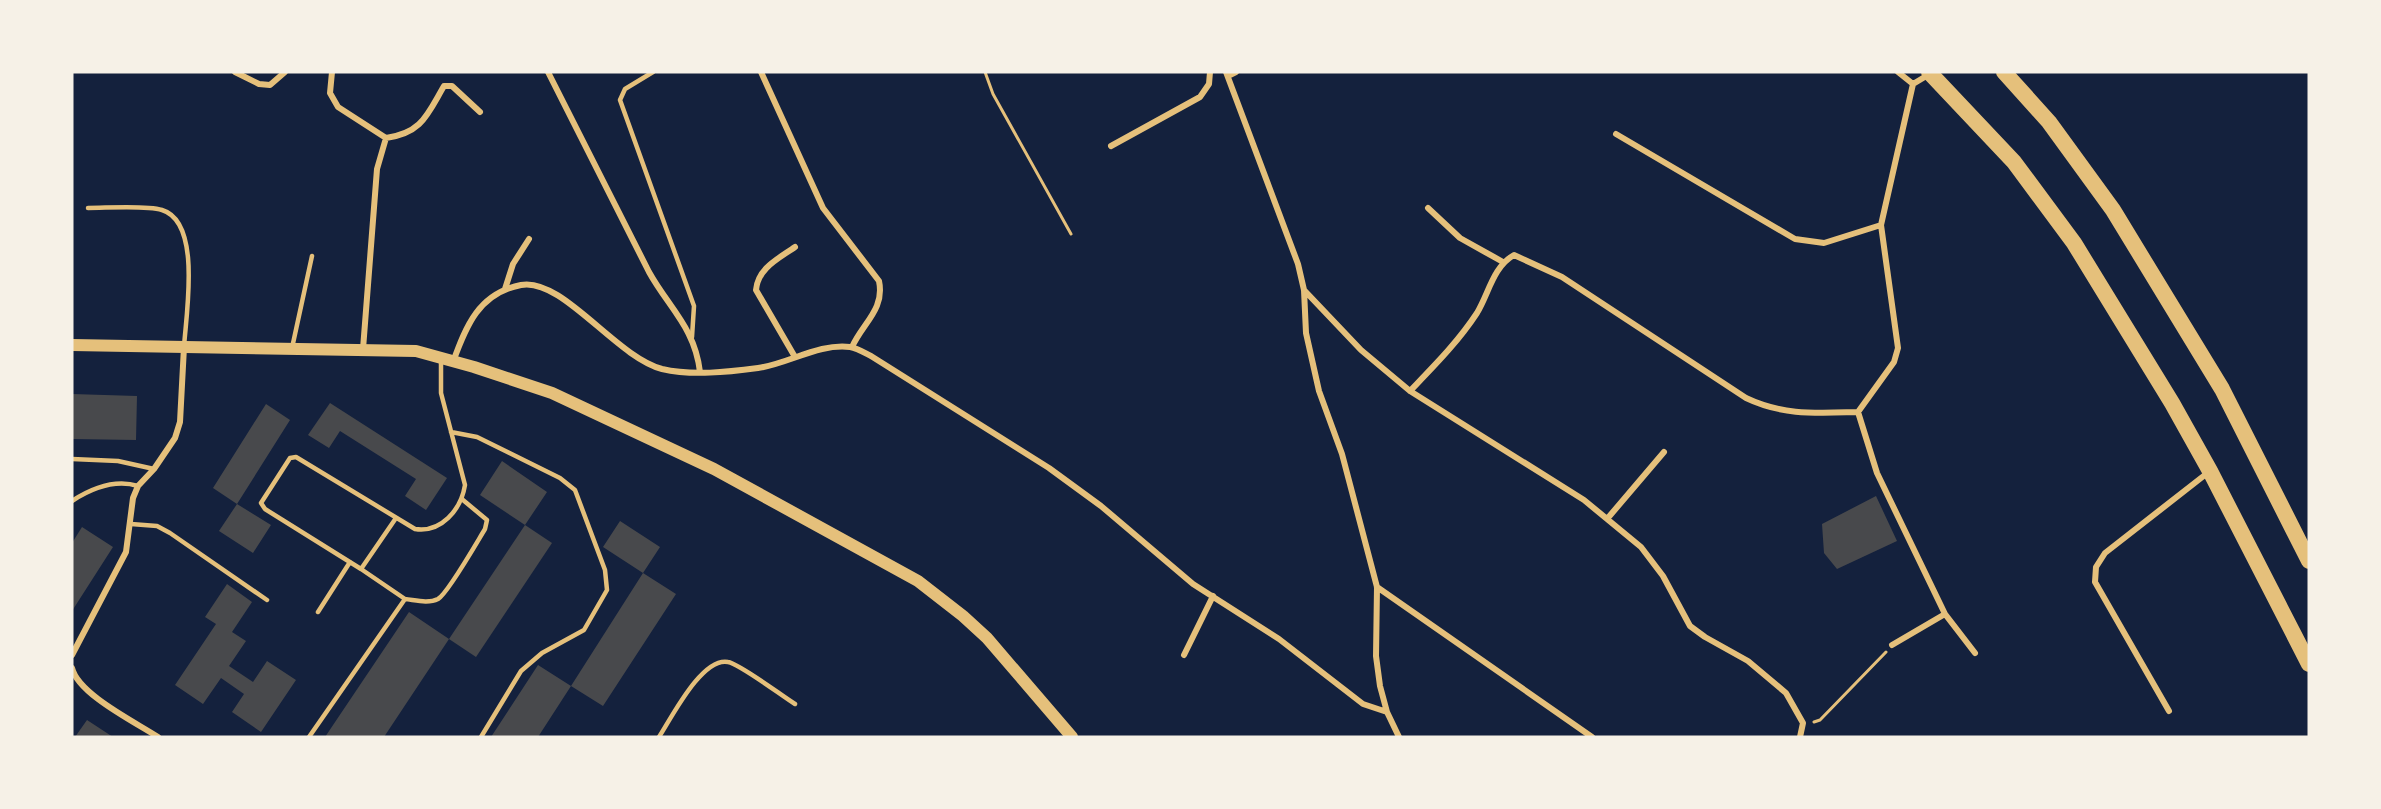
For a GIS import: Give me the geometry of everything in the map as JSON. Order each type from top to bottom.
[{"type":"highway","points":[[2004,72],[2049,122],[2113,210],[2222,389],[2309,561]]},
{"type":"highway","points":[[1930,73],[2013,162],[2074,243],[2172,403],[2210,471],[2309,664]]},
{"type":"main road","points":[[72,345],[416,351],[552,393],[692,459],[918,581],[955,609],[987,638],[1072,737]]},
{"type":"street","points":[[235,72],[259,84],[270,85],[285,72]]},
{"type":"street","points":[[332,72],[330,93],[338,107],[386,138],[405,135],[420,125],[444,86],[452,86],[480,112]]},
{"type":"street","points":[[548,72],[650,274],[692,337],[698,351],[700,372]]},
{"type":"street","points":[[761,72],[823,208],[879,281],[882,294],[880,305],[858,334],[852,347]]},
{"type":"street","points":[[1111,146],[1200,97],[1209,84],[1210,72]]},
{"type":"street","points":[[1236,72],[1227,74],[1298,264],[1304,290],[1306,333],[1319,391],[1342,454],[1377,587],[1377,656],[1380,686],[1387,712],[1399,737]]},
{"type":"street","points":[[1898,72],[1913,84]]},
{"type":"street","points":[[1858,412],[1894,362],[1898,348],[1881,225],[1913,84],[1930,73]]},
{"type":"street","points":[[1616,134],[1795,239],[1824,243],[1881,225]]},
{"type":"street","points":[[363,349],[377,169],[386,138]]},
{"type":"street","points":[[1428,208],[1460,238],[1503,262]]},
{"type":"street","points":[[505,289],[513,264],[529,239]]},
{"type":"street","points":[[795,247],[764,269],[757,279],[756,290],[795,357]]},
{"type":"street","points":[[1410,391],[1450,349],[1478,311],[1503,262],[1514,255],[1562,277],[1746,398],[1768,408],[1797,413],[1858,412]]},
{"type":"street","points":[[447,361],[465,328],[488,297],[505,289],[523,285],[540,286],[557,295],[626,351],[645,363],[663,369],[700,372],[759,368],[795,357],[852,347],[871,356],[1049,468],[1101,506],[1176,572],[1279,639],[1363,704],[1387,712]]},
{"type":"street","points":[[1304,290],[1361,350],[1410,391],[1584,500],[1641,547],[1663,576],[1690,626],[1704,637],[1748,661],[1786,693],[1803,723],[1800,737]]},
{"type":"street","points":[[72,655],[119,568],[131,524],[133,498],[138,486],[154,469],[175,438],[180,422],[184,347]]},
{"type":"street","points":[[1858,412],[1877,473],[1945,614],[1975,653]]},
{"type":"street","points":[[1607,519],[1664,453]]},
{"type":"street","points":[[2169,711],[2095,582],[2096,567],[2105,553],[2210,471]]},
{"type":"street","points":[[1377,587],[1592,737]]},
{"type":"street","points":[[1184,655],[1214,596]]},
{"type":"street","points":[[1892,645],[1945,614]]},
{"type":"street","points":[[72,668],[75,679],[88,691],[158,737]]},
{"type":"lane","points":[[653,72],[625,89],[620,100],[694,306],[692,337]]},
{"type":"lane","points":[[88,208],[162,210],[174,217],[183,227],[188,261],[184,347]]},
{"type":"lane","points":[[292,348],[312,256]]},
{"type":"lane","points":[[447,361],[441,393],[465,485],[463,500],[444,522],[428,531],[415,529],[296,457],[290,458],[261,503],[265,509],[405,598],[429,601],[439,599],[485,529],[487,520],[463,500]]},
{"type":"lane","points":[[451,432],[477,437],[560,478],[574,490],[605,570],[607,590],[584,630],[542,653],[522,671],[481,737]]},
{"type":"lane","points":[[72,459],[118,461],[154,469]]},
{"type":"lane","points":[[72,501],[85,493],[109,484],[125,482],[138,486]]},
{"type":"lane","points":[[362,569],[396,518]]},
{"type":"lane","points":[[131,524],[157,526],[170,533],[267,600]]},
{"type":"lane","points":[[318,612],[350,562]]},
{"type":"lane","points":[[309,737],[405,598]]},
{"type":"lane","points":[[659,737],[702,672],[713,663],[729,662],[795,704]]},
{"type":"path","points":[[985,72],[993,94],[1071,234]]},
{"type":"path","points":[[1803,723],[1820,720],[1892,645]]},
{"type":"building","points":[[72,394],[137,396],[136,440],[72,439]]},
{"type":"building","points":[[330,403],[447,478],[426,510],[405,496],[416,479],[340,431],[329,448],[308,435]]},
{"type":"building","points":[[266,404],[290,420],[237,504],[213,488]]},
{"type":"building","points":[[502,461],[547,492],[525,525],[480,495]]},
{"type":"building","points":[[1876,496],[1897,541],[1837,569],[1824,553],[1822,524]]},
{"type":"building","points":[[237,504],[271,525],[253,553],[219,531]]},
{"type":"building","points":[[620,521],[660,547],[643,573],[603,547]]},
{"type":"building","points":[[525,525],[552,543],[476,657],[449,639]]},
{"type":"building","points":[[82,527],[113,547],[72,611],[72,543]]},
{"type":"building","points":[[643,573],[676,594],[603,706],[571,686]]},
{"type":"building","points":[[227,584],[252,602],[232,632],[246,641],[229,666],[253,682],[267,661],[296,680],[261,732],[232,712],[244,694],[221,678],[203,704],[175,685],[216,624],[205,617]]},
{"type":"building","points":[[409,612],[449,639],[384,737],[325,737]]},
{"type":"building","points":[[538,665],[571,686],[538,737],[491,737]]},
{"type":"building","points":[[87,720],[113,737],[75,737]]}]
